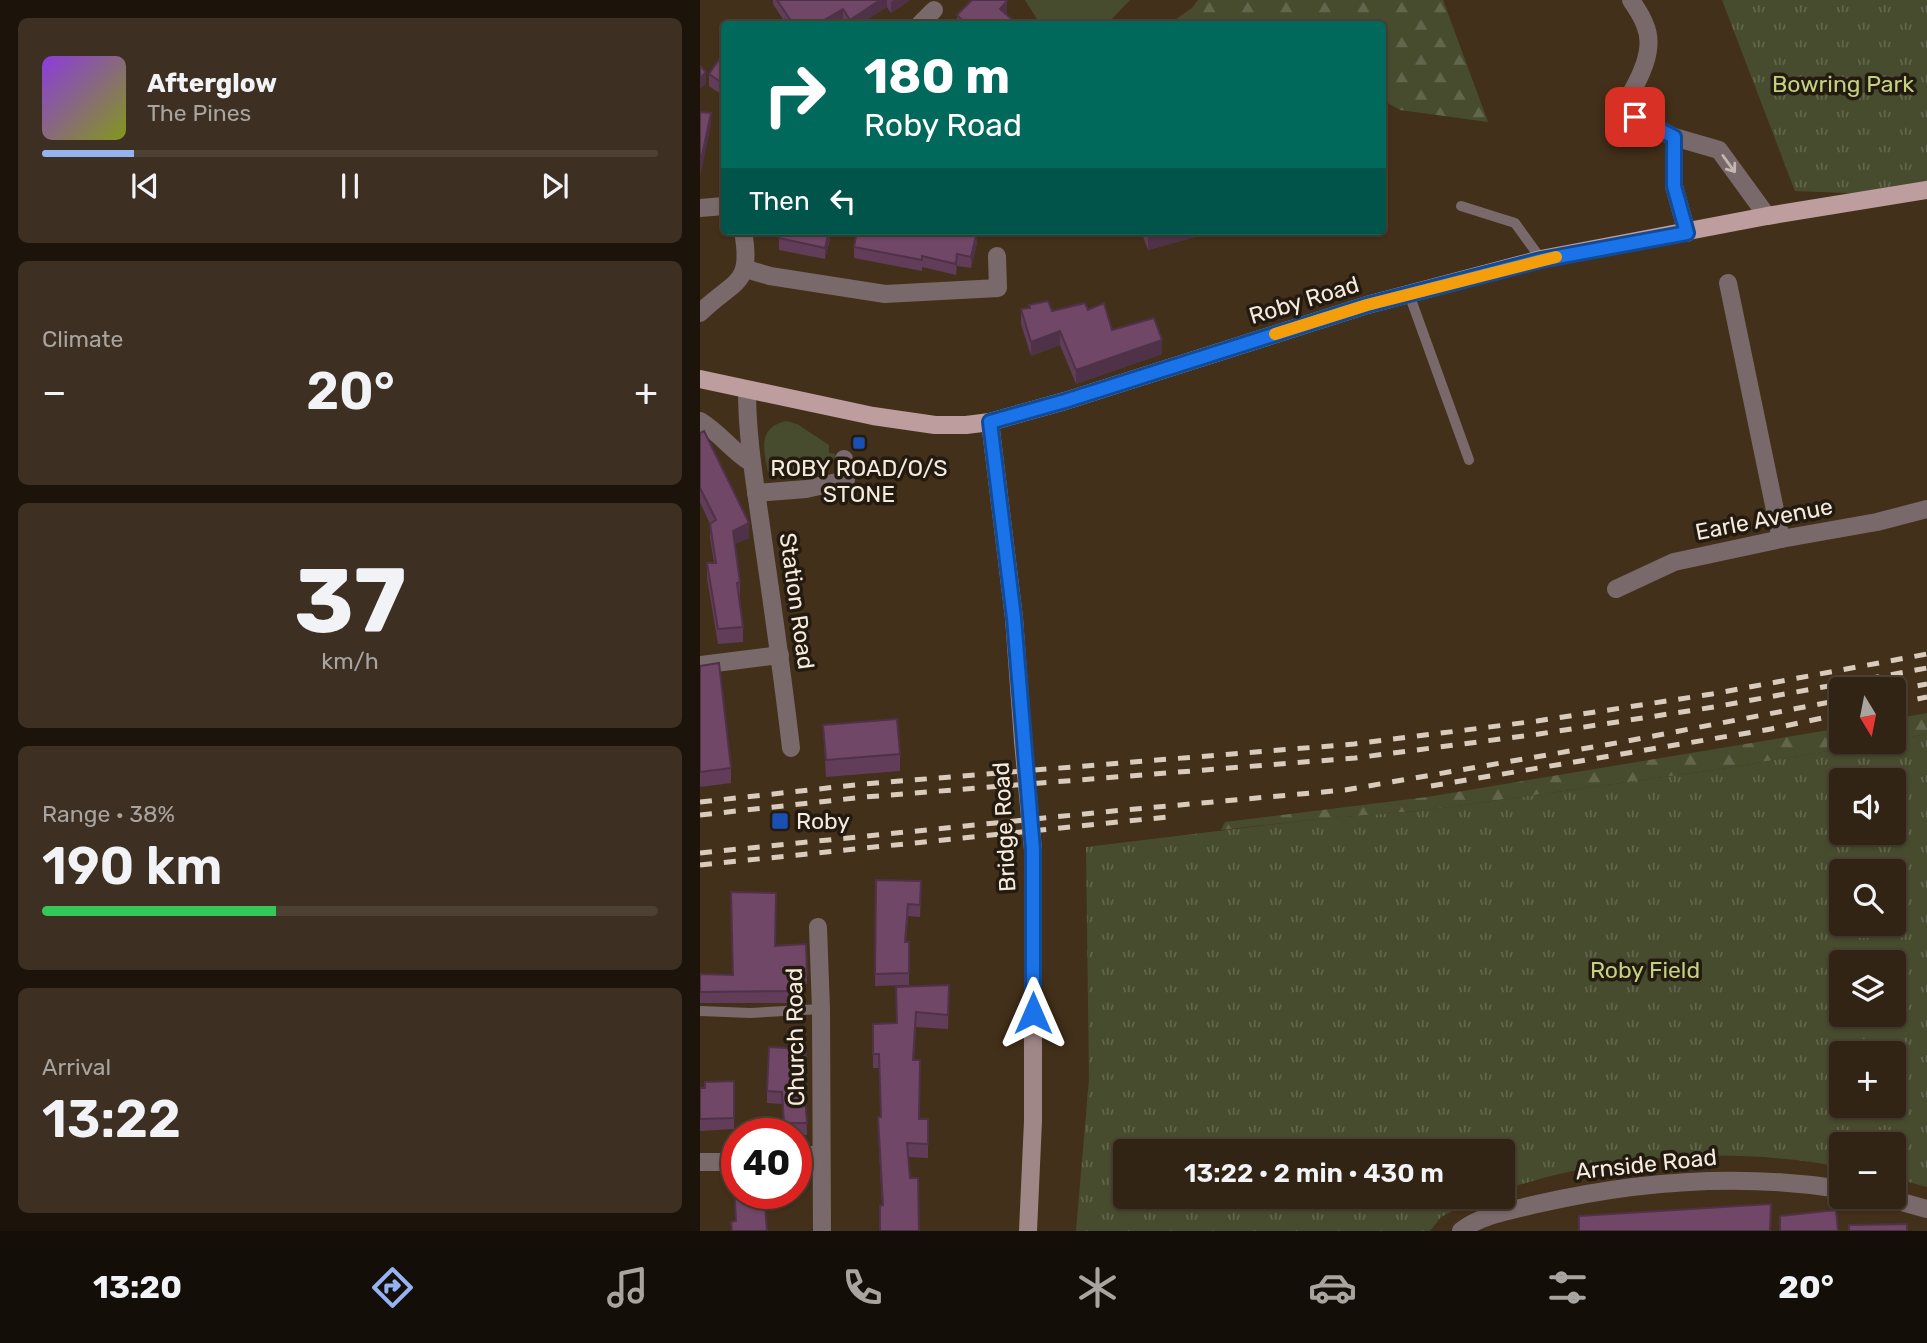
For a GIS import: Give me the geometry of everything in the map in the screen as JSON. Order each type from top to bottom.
[{"type":"main road","name":"Roby Road","points":[[700,379],[873,416],[923,423],[967,425],[990,422],[1409,294],[1541,260],[1767,216],[1927,190]]},
{"type":"street","points":[[1631,0],[1647,27],[1648,52],[1639,79],[1627,100],[1635,117],[1674,137],[1719,150],[1767,216]]},
{"type":"street","points":[[923,21],[934,10]]},
{"type":"street","points":[[1674,137],[1674,186],[1687,233]]},
{"type":"street","points":[[700,208],[721,206]]},
{"type":"street","points":[[700,313],[739,281],[746,269],[743,235]]},
{"type":"street","points":[[746,269],[770,276],[885,294],[998,288],[997,256]]},
{"type":"street","points":[[1728,283],[1782,539]]},
{"type":"street","name":"Station Road","points":[[747,390],[750,462],[780,655],[791,748]]},
{"type":"street","points":[[700,421],[709,426],[733,452],[750,462]]},
{"type":"street","name":"Bridge Road","points":[[990,422],[1014,618],[1033,850],[1033,1121],[1028,1231]]},
{"type":"street","points":[[756,493],[806,489],[846,480],[844,459]]},
{"type":"street","name":"Earle Avenue","points":[[1616,589],[1674,562],[1877,522],[1927,509]]},
{"type":"street","points":[[700,665],[780,655]]},
{"type":"street","name":"Church Road","points":[[818,927],[822,1231]]},
{"type":"street","points":[[812,1155],[821,1154]]},
{"type":"street","points":[[700,1163],[721,1162]]},
{"type":"street","name":"Arnside Road","points":[[1461,1231],[1481,1220],[1527,1206],[1588,1193],[1656,1184],[1731,1180],[1829,1187]]},
{"type":"street","points":[[1906,1203],[1927,1209]]},
{"type":"lane","points":[[1461,206],[1515,223],[1541,260]]},
{"type":"lane","points":[[1409,294],[1469,460]]},
{"type":"lane","points":[[700,1012],[750,1013],[821,1009]]},
{"type":"green space","points":[[1025,0],[1130,0],[1110,21],[1038,21]]},
{"type":"green space","points":[[1198,0],[1443,0],[1488,122],[1400,110],[1386,102],[1386,21],[1173,21],[1192,8]]},
{"type":"green space","name":"Bowring Park","points":[[1722,0],[1927,0],[1927,190],[1900,195],[1795,191]]},
{"type":"green space","points":[[786,421],[797,424],[829,445],[829,453],[835,454],[827,470],[811,476],[768,472],[764,447],[767,434],[777,424]]},
{"type":"green space","points":[[1927,713],[1927,734],[1906,738],[1906,717]]},
{"type":"green space","points":[[1829,730],[1829,751],[1721,769],[1428,810],[1221,830],[1225,822],[1427,797]]},
{"type":"green space","name":"Roby Field","points":[[1927,734],[1927,1187],[1906,1181],[1906,1132],[1829,1132],[1829,1165],[1757,1157],[1671,1157],[1586,1168],[1515,1186],[1515,1139],[1113,1139],[1113,1209],[1457,1209],[1441,1217],[1430,1231],[1076,1231],[1089,1079],[1086,847],[1309,820],[1428,810],[1721,769],[1829,751],[1829,754],[1906,754],[1906,738]]},
{"type":"building","points":[[777,0],[880,0],[850,20],[843,9],[822,21],[791,21]]},
{"type":"building","points":[[972,0],[1006,0],[1000,9],[1014,21],[963,21],[957,15]]},
{"type":"building","points":[[721,56],[721,82],[709,74]]},
{"type":"building","points":[[700,66],[706,72],[700,78]]},
{"type":"building","points":[[700,112],[711,113],[700,165]]},
{"type":"building","points":[[779,235],[828,235],[825,248],[779,238]]},
{"type":"building","points":[[856,235],[976,235],[971,257],[957,254],[956,264],[922,256],[922,260],[854,247]]},
{"type":"building","points":[[1048,301],[1052,311],[1085,303],[1088,310],[1104,303],[1112,330],[1154,318],[1162,340],[1076,370],[1060,331],[1031,342],[1021,309]]},
{"type":"building","points":[[704,431],[749,523],[733,531],[743,627],[718,629],[707,563],[716,563],[710,524],[716,520],[700,488],[700,433]]},
{"type":"building","points":[[719,663],[731,768],[700,772],[700,666]]},
{"type":"building","points":[[897,719],[900,754],[826,760],[823,725]]},
{"type":"building","points":[[876,880],[921,881],[920,905],[908,904],[905,942],[909,942],[909,973],[875,974]]},
{"type":"building","points":[[731,892],[776,893],[775,946],[806,944],[807,973],[790,973],[790,991],[700,992],[700,974],[733,975]]},
{"type":"building","points":[[949,985],[948,1015],[916,1012],[913,1060],[920,1060],[919,1119],[928,1119],[928,1144],[907,1143],[910,1178],[918,1178],[919,1231],[880,1231],[880,1206],[883,1205],[878,1117],[881,1117],[879,1054],[873,1054],[873,1024],[897,1023],[896,987]]},
{"type":"building","points":[[769,1047],[806,1049],[804,1086],[807,1118],[784,1118],[782,1092],[767,1091]]},
{"type":"building","points":[[734,1081],[734,1118],[700,1119],[700,1088],[705,1088],[705,1082]]},
{"type":"building","points":[[1771,1204],[1770,1231],[1579,1231],[1579,1216]]},
{"type":"building","points":[[735,1209],[765,1209],[767,1231],[732,1231],[731,1222],[736,1221]]},
{"type":"building","points":[[1836,1210],[1838,1231],[1780,1231],[1780,1216]]},
{"type":"building","points":[[1907,1224],[1907,1231],[1849,1231],[1849,1225]]},
{"type":"railway","points":[[700,802],[864,784],[1354,744],[1537,721],[1712,694],[1927,654]]},
{"type":"railway","points":[[700,815],[865,797],[1355,758],[1539,734],[1714,707],[1927,668]]},
{"type":"railway","points":[[1906,688],[1927,684]]},
{"type":"railway","points":[[1906,701],[1927,697]]},
{"type":"railway","points":[[700,853],[1345,790],[1622,742],[1829,702]]},
{"type":"railway","points":[[1431,786],[1771,729],[1829,717]]},
{"type":"railway","points":[[700,865],[1177,816]]},
{"type":"slow traffic","points":[[1275,334],[1367,305],[1556,257]]},
{"type":"place","name":"ROBY ROAD/O/S STONE","points":[[859,443]]},
{"type":"place","name":"Roby","points":[[780,821]]},
{"type":"route","points":[[1033,1013],[1033,850],[1014,618],[990,422],[1065,401],[1367,305],[1541,260],[1687,233],[1674,186],[1674,137],[1635,117]]}]
